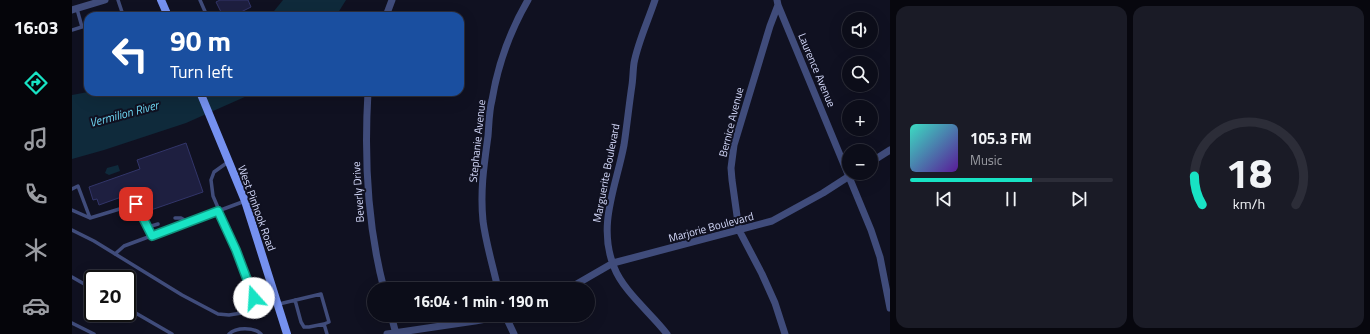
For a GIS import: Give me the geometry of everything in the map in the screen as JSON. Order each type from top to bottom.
[{"type":"main road","points":[[161,0],[166,12]]},
{"type":"main road","name":"West Pinhook Road","points":[[202,96],[245,201],[288,334]]},
{"type":"street","points":[[74,9],[105,0]]},
{"type":"street","points":[[388,12],[392,0]]},
{"type":"street","name":"Stephanie Avenue","points":[[496,282],[486,242],[483,219],[483,167],[491,101],[500,63],[511,33],[528,0]]},
{"type":"street","name":"Marguerite Boulevard","points":[[655,0],[638,47],[634,64],[626,131],[607,220],[607,234],[613,263],[617,272],[627,288],[667,334]]},
{"type":"street","name":"Laurence Avenue","points":[[777,3],[842,153]]},
{"type":"street","name":"Bernice Avenue","points":[[777,3],[734,146],[731,168],[739,230],[775,303],[785,334]]},
{"type":"street","name":"Beverly Drive","points":[[368,96],[366,132],[369,211],[376,259],[382,282]]},
{"type":"street","points":[[878,158],[890,150]]},
{"type":"street","name":"Marjorie Boulevard","points":[[580,282],[613,263],[669,250],[772,222],[842,180]]},
{"type":"street","name":"Laurence Avenue","points":[[853,180],[880,257],[890,308]]},
{"type":"street","points":[[393,322],[396,334]]},
{"type":"street","points":[[387,334],[396,334],[465,322]]},
{"type":"street","points":[[509,322],[514,334]]},
{"type":"lane","points":[[118,0],[122,12]]},
{"type":"lane","points":[[200,0],[205,12]]},
{"type":"lane","points":[[72,30],[82,27],[74,9]]},
{"type":"lane","points":[[72,230],[94,241],[218,314],[229,315],[254,311],[258,308],[236,250],[218,211],[213,196],[211,180],[214,172],[228,162]]},
{"type":"lane","points":[[72,189],[78,186],[90,218]]},
{"type":"lane","points":[[115,254],[124,246],[190,223],[245,201]]},
{"type":"lane","points":[[72,210],[90,218],[136,204],[152,236]]},
{"type":"lane","points":[[175,218],[181,218],[190,223]]},
{"type":"lane","points":[[148,228],[158,224]]},
{"type":"lane","points":[[72,277],[84,284]]},
{"type":"lane","points":[[251,289],[272,282]]},
{"type":"lane","points":[[279,304],[295,300],[321,294],[329,322],[309,328],[304,327],[301,322],[295,300]]},
{"type":"lane","points":[[136,313],[172,334]]},
{"type":"lane","points":[[72,323],[94,334]]},
{"type":"lane","points":[[324,324],[327,334]]},
{"type":"lane","points":[[229,334],[232,330],[254,329],[261,334]]},
{"type":"water","points":[[283,0],[346,0],[338,12],[273,12]]},
{"type":"water","name":"Vermilion River","points":[[84,93],[84,96],[247,96],[186,123],[72,159],[72,95]]},
{"type":"water","points":[[118,165],[120,171],[109,175],[105,173],[107,168]]},
{"type":"building","points":[[220,0],[248,0],[251,7],[241,12],[221,12],[216,2]]},
{"type":"building","points":[[186,143],[203,192],[148,211],[141,190],[99,205],[97,199],[93,200],[89,187],[140,169],[137,160]]},
{"type":"route","points":[[136,204],[152,236],[190,223],[218,211],[244,268],[254,298]]}]
